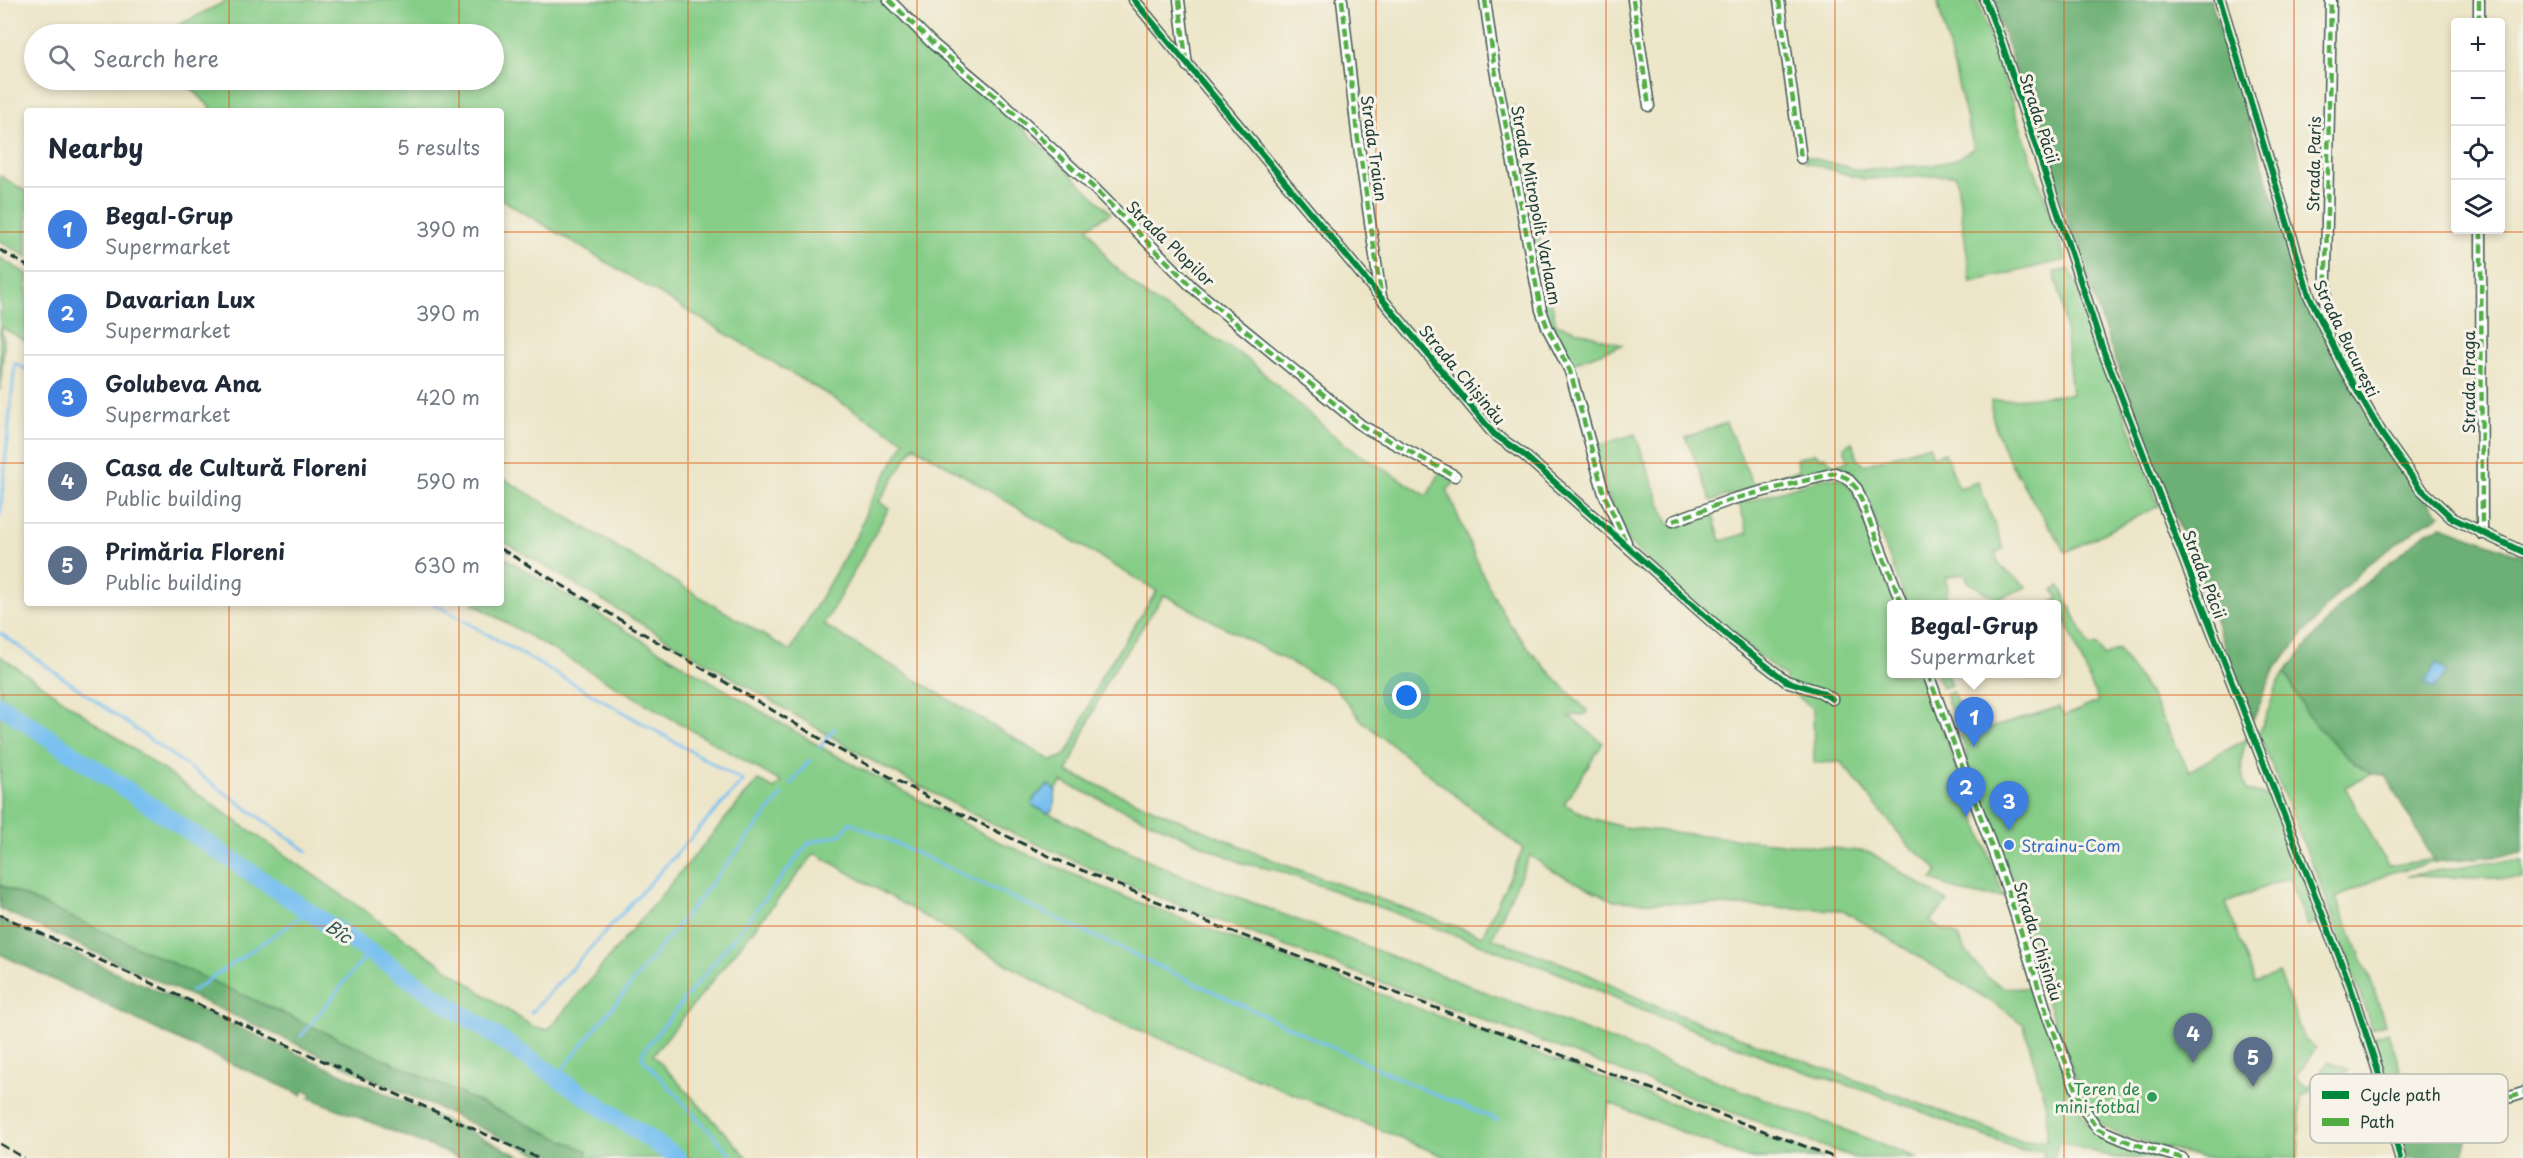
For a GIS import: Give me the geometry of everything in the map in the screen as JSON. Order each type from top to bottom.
[{"type":"street","name":"Strada Plopilor","points":[[889,0],[933,44],[995,96],[1094,188],[1192,287],[1362,426],[1455,476]]},
{"type":"street","name":"Strada Chișinău","points":[[1134,0],[1494,434],[1524,455],[1628,546],[1680,596],[1786,681],[1813,688],[1832,699]]},
{"type":"street","points":[[1179,0],[1187,66]]},
{"type":"street","name":"Strada Traian","points":[[1342,0],[1357,133],[1381,299]]},
{"type":"street","name":"Strada Mitropolit Varlaam","points":[[1485,0],[1496,74],[1541,310],[1548,329],[1570,371],[1604,494],[1628,546]]},
{"type":"street","points":[[1634,0],[1649,106]]},
{"type":"street","points":[[1779,0],[1801,158]]},
{"type":"street","name":"Strada Păcii","points":[[1985,0],[2001,41],[2103,350],[2350,985],[2376,1074]]},
{"type":"street","name":"Strada București","points":[[2220,0],[2309,295],[2342,365],[2371,416],[2418,487],[2452,518],[2523,552]]},
{"type":"street","name":"Strada Paris","points":[[2325,328],[2331,0]]},
{"type":"street","points":[[2479,0],[2479,18]]},
{"type":"street","name":"Strada Praga","points":[[2481,234],[2482,534]]},
{"type":"street","points":[[1673,521],[1733,499],[1836,473],[1847,478],[1857,489],[1900,600]]},
{"type":"street","name":"Strada Chișinău","points":[[1929,678],[2008,891],[2048,1017],[2084,1109],[2098,1129],[2131,1143],[2182,1158]]},
{"type":"street","points":[[2508,1098],[2523,1093]]},
{"type":"street","name":"Strada Păcii","points":[[2396,1143],[2400,1158]]},
{"type":"green space","points":[[228,0],[880,0],[899,22],[990,97],[1111,213],[1088,227],[1108,260],[1146,296],[1246,358],[1346,446],[1427,496],[1441,471],[1456,481],[1447,490],[1476,560],[1502,611],[1530,650],[1588,712],[1569,716],[1603,743],[1564,804],[1591,818],[1622,827],[1870,852],[1948,902],[1930,921],[1937,927],[1957,936],[1977,966],[1991,980],[2009,988],[2019,989],[2031,986],[2083,1116],[2094,1132],[2106,1140],[2167,1158],[2115,1158],[2060,1142],[2053,1158],[2043,1158],[2044,1150],[2023,1151],[1879,1095],[1800,1070],[1655,1015],[1556,972],[1280,871],[1242,863],[1062,782],[1056,790],[1048,785],[1035,797],[1033,806],[1178,874],[1918,1158],[1855,1158],[1295,950],[1130,886],[984,820],[869,759],[504,542],[504,479],[790,651],[860,530],[868,506],[905,441],[504,201],[504,108],[211,108],[193,90],[504,90],[504,24],[181,24]],"holes":[[[914,446],[1157,591],[1101,677],[1071,747],[1064,756],[1052,761],[824,625],[889,508],[879,502]],[[1164,595],[1333,685],[1362,721],[1523,849],[1482,936],[1280,863],[1067,772],[1107,680]],[[1530,855],[1547,868],[1614,901],[1843,910],[2003,1009],[2024,1025],[2046,1106],[2047,1140],[2021,1141],[1658,1007],[1572,967],[1492,938]]]},
{"type":"green space","points":[[1937,0],[1977,0],[2066,260],[1971,282],[1956,175],[1863,179],[1805,162],[1805,156],[1858,170],[1932,165],[1955,160],[1974,148]]},
{"type":"green space","points":[[1992,0],[2211,0],[2304,295],[2379,437],[2407,480],[2441,515],[2425,523],[2366,566],[2331,601],[2274,670],[2253,720],[2110,345]]},
{"type":"green space","points":[[1514,106],[1556,324],[1622,345],[1573,363],[1552,329],[1544,310],[1506,110]]},
{"type":"green space","points":[[0,176],[24,190],[24,255],[0,241]]},
{"type":"green space","points":[[0,258],[24,272],[24,340],[1,327],[4,344],[0,391]]},
{"type":"green space","points":[[2070,269],[2159,506],[2066,552],[2008,458],[1993,419],[1991,401],[2072,394],[2062,301],[2054,272]]},
{"type":"green space","points":[[1726,423],[1753,484],[1799,470],[1796,459],[1816,453],[1820,458],[1825,456],[1834,466],[1848,461],[1844,447],[1852,442],[1857,459],[1864,465],[1929,445],[1933,456],[1945,453],[1959,488],[1978,482],[2004,549],[1995,554],[2001,567],[2027,587],[1997,599],[1968,582],[1965,573],[1945,578],[1948,588],[1946,600],[1905,600],[1863,488],[1852,475],[1843,470],[1817,471],[1711,501],[1686,437]]},
{"type":"green space","points":[[1635,434],[1668,524],[1678,525],[1712,512],[1721,541],[1748,533],[1739,504],[1823,478],[1846,482],[1852,489],[1894,600],[1887,600],[1887,678],[1923,678],[2004,897],[1967,894],[1932,880],[1938,871],[1910,847],[1841,762],[1814,763],[1813,709],[1786,687],[1785,677],[1680,591],[1629,542],[1606,491],[1594,447]]},
{"type":"green space","points":[[2442,526],[2523,556],[2523,853],[2435,862],[2385,775],[2372,774],[2355,764],[2328,738],[2308,716],[2285,672],[2345,600],[2428,531]]},
{"type":"green space","points":[[504,558],[826,750],[995,840],[1125,897],[1229,937],[1616,1083],[1824,1158],[1746,1158],[1610,1103],[1595,1156],[1599,1158],[1448,1158],[1074,1003],[815,853],[653,1055],[748,1158],[586,1158],[587,1151],[0,885],[0,656],[501,1006],[532,1026],[548,1030],[758,780],[774,789],[781,782],[477,606],[504,606]]},
{"type":"green space","points":[[2060,586],[2090,647],[2097,645],[2104,656],[2118,649],[2149,693],[2189,771],[2248,738],[2242,764],[2247,791],[2272,797],[2322,920],[2308,926],[2289,878],[2226,902],[2255,982],[2279,973],[2304,1039],[2316,1048],[2295,1078],[2310,1087],[2310,1091],[2301,1096],[2298,1158],[2203,1158],[2120,1135],[2102,1125],[2091,1114],[2056,1028],[2010,884],[1965,758],[1968,757],[1945,694],[1953,691],[1968,735],[2059,707],[2064,716],[2098,702],[2066,621],[2061,614],[2061,600],[2056,600],[2059,598],[2053,590]]},
{"type":"green space","points":[[2285,672],[2308,716],[2355,764],[2372,774],[2345,787],[2388,866],[2433,859],[2435,862],[2390,873],[2336,898],[2372,983],[2385,1024],[2372,1029],[2328,903],[2259,735],[2279,680]]},
{"type":"green space","points":[[1938,678],[1948,678],[1951,685],[1942,688]]},
{"type":"green space","points":[[2523,861],[2523,879],[2407,876],[2487,862]]},
{"type":"green space","points":[[0,885],[587,1151],[586,1158],[547,1158],[0,909]]},
{"type":"green space","points":[[0,920],[524,1158],[460,1158],[310,1098],[312,1093],[304,1090],[302,1095],[181,1041],[0,954]]},
{"type":"green space","points":[[2388,1032],[2402,1074],[2383,1074],[2373,1037]]},
{"type":"green space","points":[[2329,1061],[2349,1070],[2342,1074],[2319,1074]]},
{"type":"green space","points":[[2401,1143],[2466,1143],[2462,1158],[2405,1158]]},
{"type":"water","points":[[2436,663],[2447,672],[2434,688],[2425,683]]},
{"type":"water","points":[[1048,785],[1056,790],[1053,811],[1047,813],[1032,805],[1035,797]]},
{"type":"waterway","points":[[0,515],[15,363],[24,368]]},
{"type":"waterway","points":[[438,606],[743,781],[531,1013]]},
{"type":"waterway","points":[[0,633],[307,851]]},
{"type":"waterway","name":"Bîc","points":[[0,705],[678,1158]]},
{"type":"waterway","points":[[819,748],[835,728]]},
{"type":"waterway","points":[[791,784],[810,760]]},
{"type":"waterway","points":[[556,1078],[782,795]]},
{"type":"waterway","points":[[734,1158],[642,1058],[644,1050],[809,843],[842,834],[850,822],[1426,1091],[1498,1120]]},
{"type":"waterway","points":[[191,992],[308,912]]},
{"type":"waterway","points":[[301,1036],[369,952]]},
{"type":"railway","points":[[0,250],[24,264]]},
{"type":"railway","points":[[504,551],[836,748],[952,810],[1055,859],[1212,924],[1836,1158]]},
{"type":"railway","points":[[0,915],[538,1158]]},
{"type":"railway","points":[[0,1144],[24,1158]]},
{"type":"marked path","points":[[889,0],[933,44],[995,96],[1094,188],[1192,287],[1362,426],[1455,476]]},
{"type":"marked path","points":[[1179,0],[1186,60]]},
{"type":"marked path","points":[[1342,0],[1357,133],[1381,294]]},
{"type":"marked path","points":[[1485,0],[1494,64],[1541,310],[1548,329],[1570,371],[1604,494],[1625,540]]},
{"type":"marked path","points":[[1633,0],[1649,106]]},
{"type":"marked path","points":[[1779,0],[1801,158]]},
{"type":"marked path","points":[[2325,324],[2331,0]]},
{"type":"marked path","points":[[2479,0],[2479,18]]},
{"type":"marked path","points":[[2481,234],[2482,534]]},
{"type":"marked path","points":[[1673,521],[1733,499],[1835,473],[1847,478],[1857,489],[1900,600]]},
{"type":"marked path","points":[[1929,678],[2008,891],[2048,1017],[2084,1109],[2098,1129],[2131,1143],[2182,1158]]},
{"type":"marked path","points":[[2508,1098],[2523,1093]]},
{"type":"cycle path","points":[[1134,0],[1494,434],[1524,455],[1729,637],[1786,681],[1821,692],[1832,699]]},
{"type":"cycle path","points":[[1985,0],[2001,41],[2103,350],[2350,985],[2379,1074]]},
{"type":"cycle path","points":[[2220,0],[2309,295],[2342,365],[2383,436],[2419,487],[2452,518],[2523,552]]},
{"type":"cycle path","points":[[2396,1143],[2400,1158]]},
{"type":"place","name":"Begal-Grup","points":[[1974,747]]},
{"type":"place","name":"Davarian Lux","points":[[1966,817]]},
{"type":"place","name":"Golubeva Ana","points":[[2009,831]]},
{"type":"place","name":"Strainu-Com","points":[[2009,845]]},
{"type":"place","name":"Casa de Cultură Floreni","points":[[2193,1063]]},
{"type":"place","name":"Primăria Floreni","points":[[2253,1087]]},
{"type":"place","name":"Teren de mini-fotbal","points":[[2152,1097]]}]
